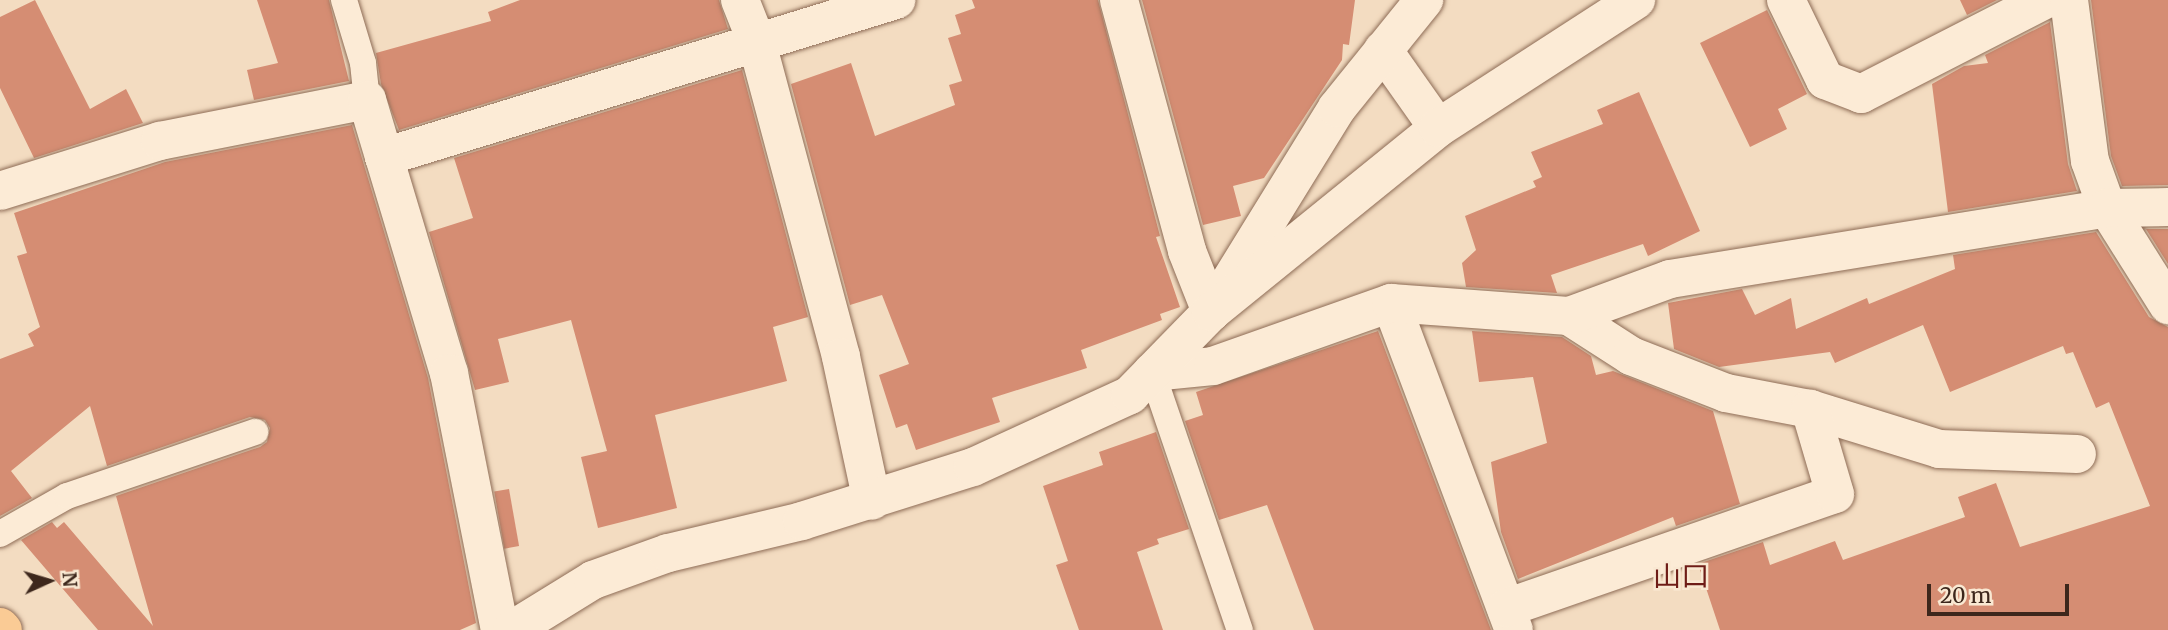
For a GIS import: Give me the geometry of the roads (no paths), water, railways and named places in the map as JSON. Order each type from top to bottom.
[{"type":"street","points":[[740,0],[757,43],[841,357],[872,501]]},
{"type":"street","points":[[384,157],[896,0]]},
{"type":"street","points":[[1119,0],[1187,251],[1211,312]]},
{"type":"street","points":[[1211,312],[1291,177],[1382,50],[1424,0]]},
{"type":"street","points":[[512,630],[593,580],[655,557],[872,501],[973,467],[1062,429],[1130,395],[1211,312],[1438,128],[1636,0]]},
{"type":"street","points":[[1786,0],[1825,80],[1861,94],[2045,0]]},
{"type":"street","points":[[2069,0],[2090,161],[2108,208],[2168,304]]},
{"type":"street","points":[[1382,50],[1438,128]]},
{"type":"street","points":[[0,191],[160,141],[367,100],[449,373],[500,630]]},
{"type":"street","points":[[1152,372],[1213,366],[1391,303],[1569,316],[1670,279],[2108,208],[2168,207]]},
{"type":"street","points":[[1391,303],[1510,619],[1835,494],[1810,409]]},
{"type":"street","points":[[1569,316],[1631,356],[1726,393],[1810,409],[1939,449],[2077,454]]},
{"type":"lane","points":[[344,0],[363,63],[367,100]]},
{"type":"lane","points":[[1152,372],[1240,630]]},
{"type":"lane","points":[[0,534],[67,496],[256,432]]},
{"type":"district","name":"山口","points":[[1681,576]]}]
